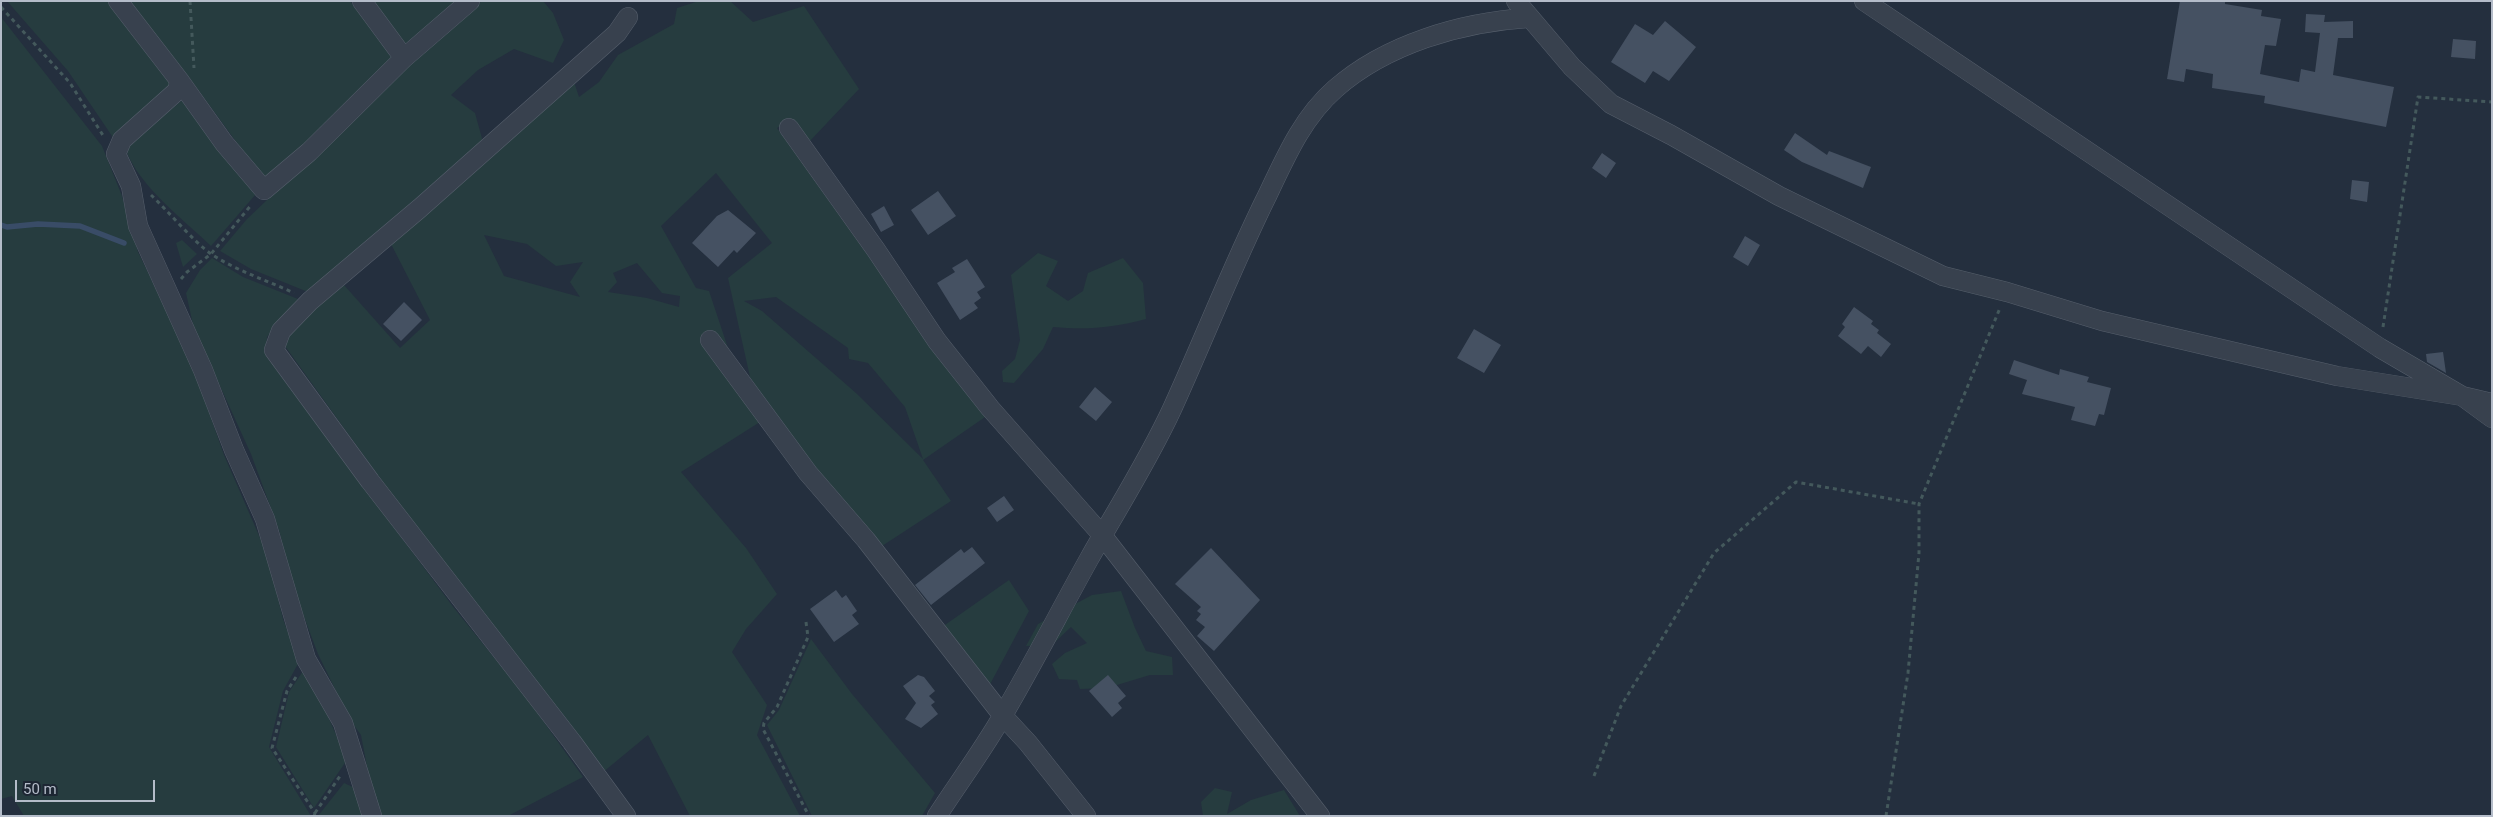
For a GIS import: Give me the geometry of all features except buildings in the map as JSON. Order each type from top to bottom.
[{"type":"street","points":[[118,1],[182,84],[241,166],[264,190],[309,152],[404,58],[470,1]]},
{"type":"street","points":[[362,1],[404,58]]},
{"type":"street","points":[[1516,1],[1528,18],[1611,104],[1634,118],[1671,135],[1778,196],[1943,276],[2007,292],[2102,321],[2328,374],[2462,396],[2492,404]]},
{"type":"street","points":[[1864,1],[2380,348],[2462,396],[2492,418]]},
{"type":"street","points":[[626,816],[370,481],[274,350],[281,331],[310,301],[420,208],[617,33],[628,17]]},
{"type":"street","points":[[937,816],[1003,716],[1102,535],[1132,488],[1172,410],[1239,252],[1302,127],[1335,89],[1363,68],[1394,53],[1431,38],[1493,20],[1528,18]]},
{"type":"street","points":[[182,84],[178,90],[122,140],[120,161],[131,186],[138,226],[203,370],[234,450],[265,520],[306,659],[343,724],[355,755],[372,816]]},
{"type":"street","points":[[788,128],[876,250],[937,341],[990,408],[1102,535],[1320,816]]},
{"type":"street","points":[[710,340],[808,472],[866,540],[1003,716],[1028,743],[1086,816]]},
{"type":"path","points":[[182,84],[193,75],[190,1]]},
{"type":"path","points":[[1,8],[70,83],[120,161],[211,254],[248,276],[270,282],[310,301]]},
{"type":"path","points":[[2380,348],[2418,97],[2492,102]]},
{"type":"path","points":[[169,295],[187,272],[211,254],[264,190]]},
{"type":"path","points":[[1886,816],[1908,673],[1919,553],[1919,504],[2007,292]]},
{"type":"path","points":[[1594,776],[1621,706],[1714,553],[1796,482],[1919,504]]},
{"type":"path","points":[[806,622],[808,637],[777,707],[764,723],[764,729],[809,816]]},
{"type":"path","points":[[306,659],[286,691],[272,748],[314,814],[355,755]]},
{"type":"green space","points":[[7,1],[108,1],[171,80],[168,92],[114,139],[68,71]]},
{"type":"green space","points":[[128,1],[350,1],[393,55],[391,63],[330,118],[305,146],[265,181],[185,72]]},
{"type":"green space","points":[[369,1],[458,1],[406,49]]},
{"type":"green space","points":[[482,1],[543,1],[553,13],[564,40],[553,63],[514,49],[478,70],[451,95],[475,113],[483,142],[308,292],[251,269],[220,251],[247,219],[410,64]]},
{"type":"green space","points":[[699,1],[730,1],[753,22],[804,6],[859,89],[810,141],[790,120],[777,128],[864,250],[988,415],[923,460],[951,501],[879,548],[752,386],[728,278],[772,243],[716,173],[661,226],[696,288],[709,291],[732,360],[710,330],[702,336],[760,422],[681,472],[746,548],[777,594],[746,629],[732,652],[767,705],[757,735],[800,816],[690,816],[648,735],[602,773],[387,488],[285,346],[289,336],[302,319],[318,304],[344,285],[400,348],[430,320],[391,244],[573,79],[579,97],[599,82],[618,55],[674,24],[677,8]],"holes":[[[484,235],[527,244],[556,266],[583,262],[570,282],[580,297],[504,276]],[[637,263],[662,293],[680,296],[679,307],[647,298],[608,292],[617,282],[613,273]],[[776,297],[848,348],[849,359],[868,363],[905,407],[923,459],[856,393],[762,311],[744,301]]]},
{"type":"green space","points":[[1,17],[102,146],[122,196],[138,252],[191,361],[224,455],[267,554],[283,619],[299,662],[283,691],[269,747],[311,816],[24,816],[12,796],[1,799]]},
{"type":"green space","points":[[184,99],[256,194],[211,246],[151,189],[132,163],[126,150],[131,140]]},
{"type":"green space","points":[[182,240],[197,254],[183,267],[176,243]]},
{"type":"green space","points":[[1038,253],[1058,261],[1046,286],[1068,301],[1083,291],[1088,273],[1123,258],[1143,283],[1146,319],[1100,328],[1053,327],[1043,349],[1014,383],[1003,382],[1002,371],[1015,359],[1020,340],[1011,275]]},
{"type":"green space","points":[[212,258],[243,277],[298,299],[267,337],[266,356],[454,608],[526,697],[583,777],[508,816],[380,816],[373,798],[361,735],[350,720],[318,654],[295,593],[279,530],[251,454],[194,329],[186,293],[200,270]]},
{"type":"green space","points":[[1009,580],[1029,611],[987,690],[942,627]]},
{"type":"green space","points":[[1121,591],[1146,651],[1172,657],[1173,675],[1150,675],[1107,688],[1080,689],[1077,680],[1059,679],[1052,664],[1065,653],[1087,643],[1071,627],[1052,645],[1026,646],[1038,624],[1092,595]]},
{"type":"green space","points":[[811,639],[852,694],[935,793],[922,816],[812,816],[767,725],[779,710]]},
{"type":"green space","points":[[303,671],[320,698],[347,760],[314,808],[276,747],[289,692]]},
{"type":"green space","points":[[344,783],[355,788],[363,816],[318,816]]},
{"type":"green space","points":[[1215,788],[1232,792],[1227,814],[1251,800],[1284,790],[1300,816],[1203,816],[1201,802]]},
{"type":"waterway","points":[[1,225],[7,227],[38,224],[80,226],[124,243]]}]
